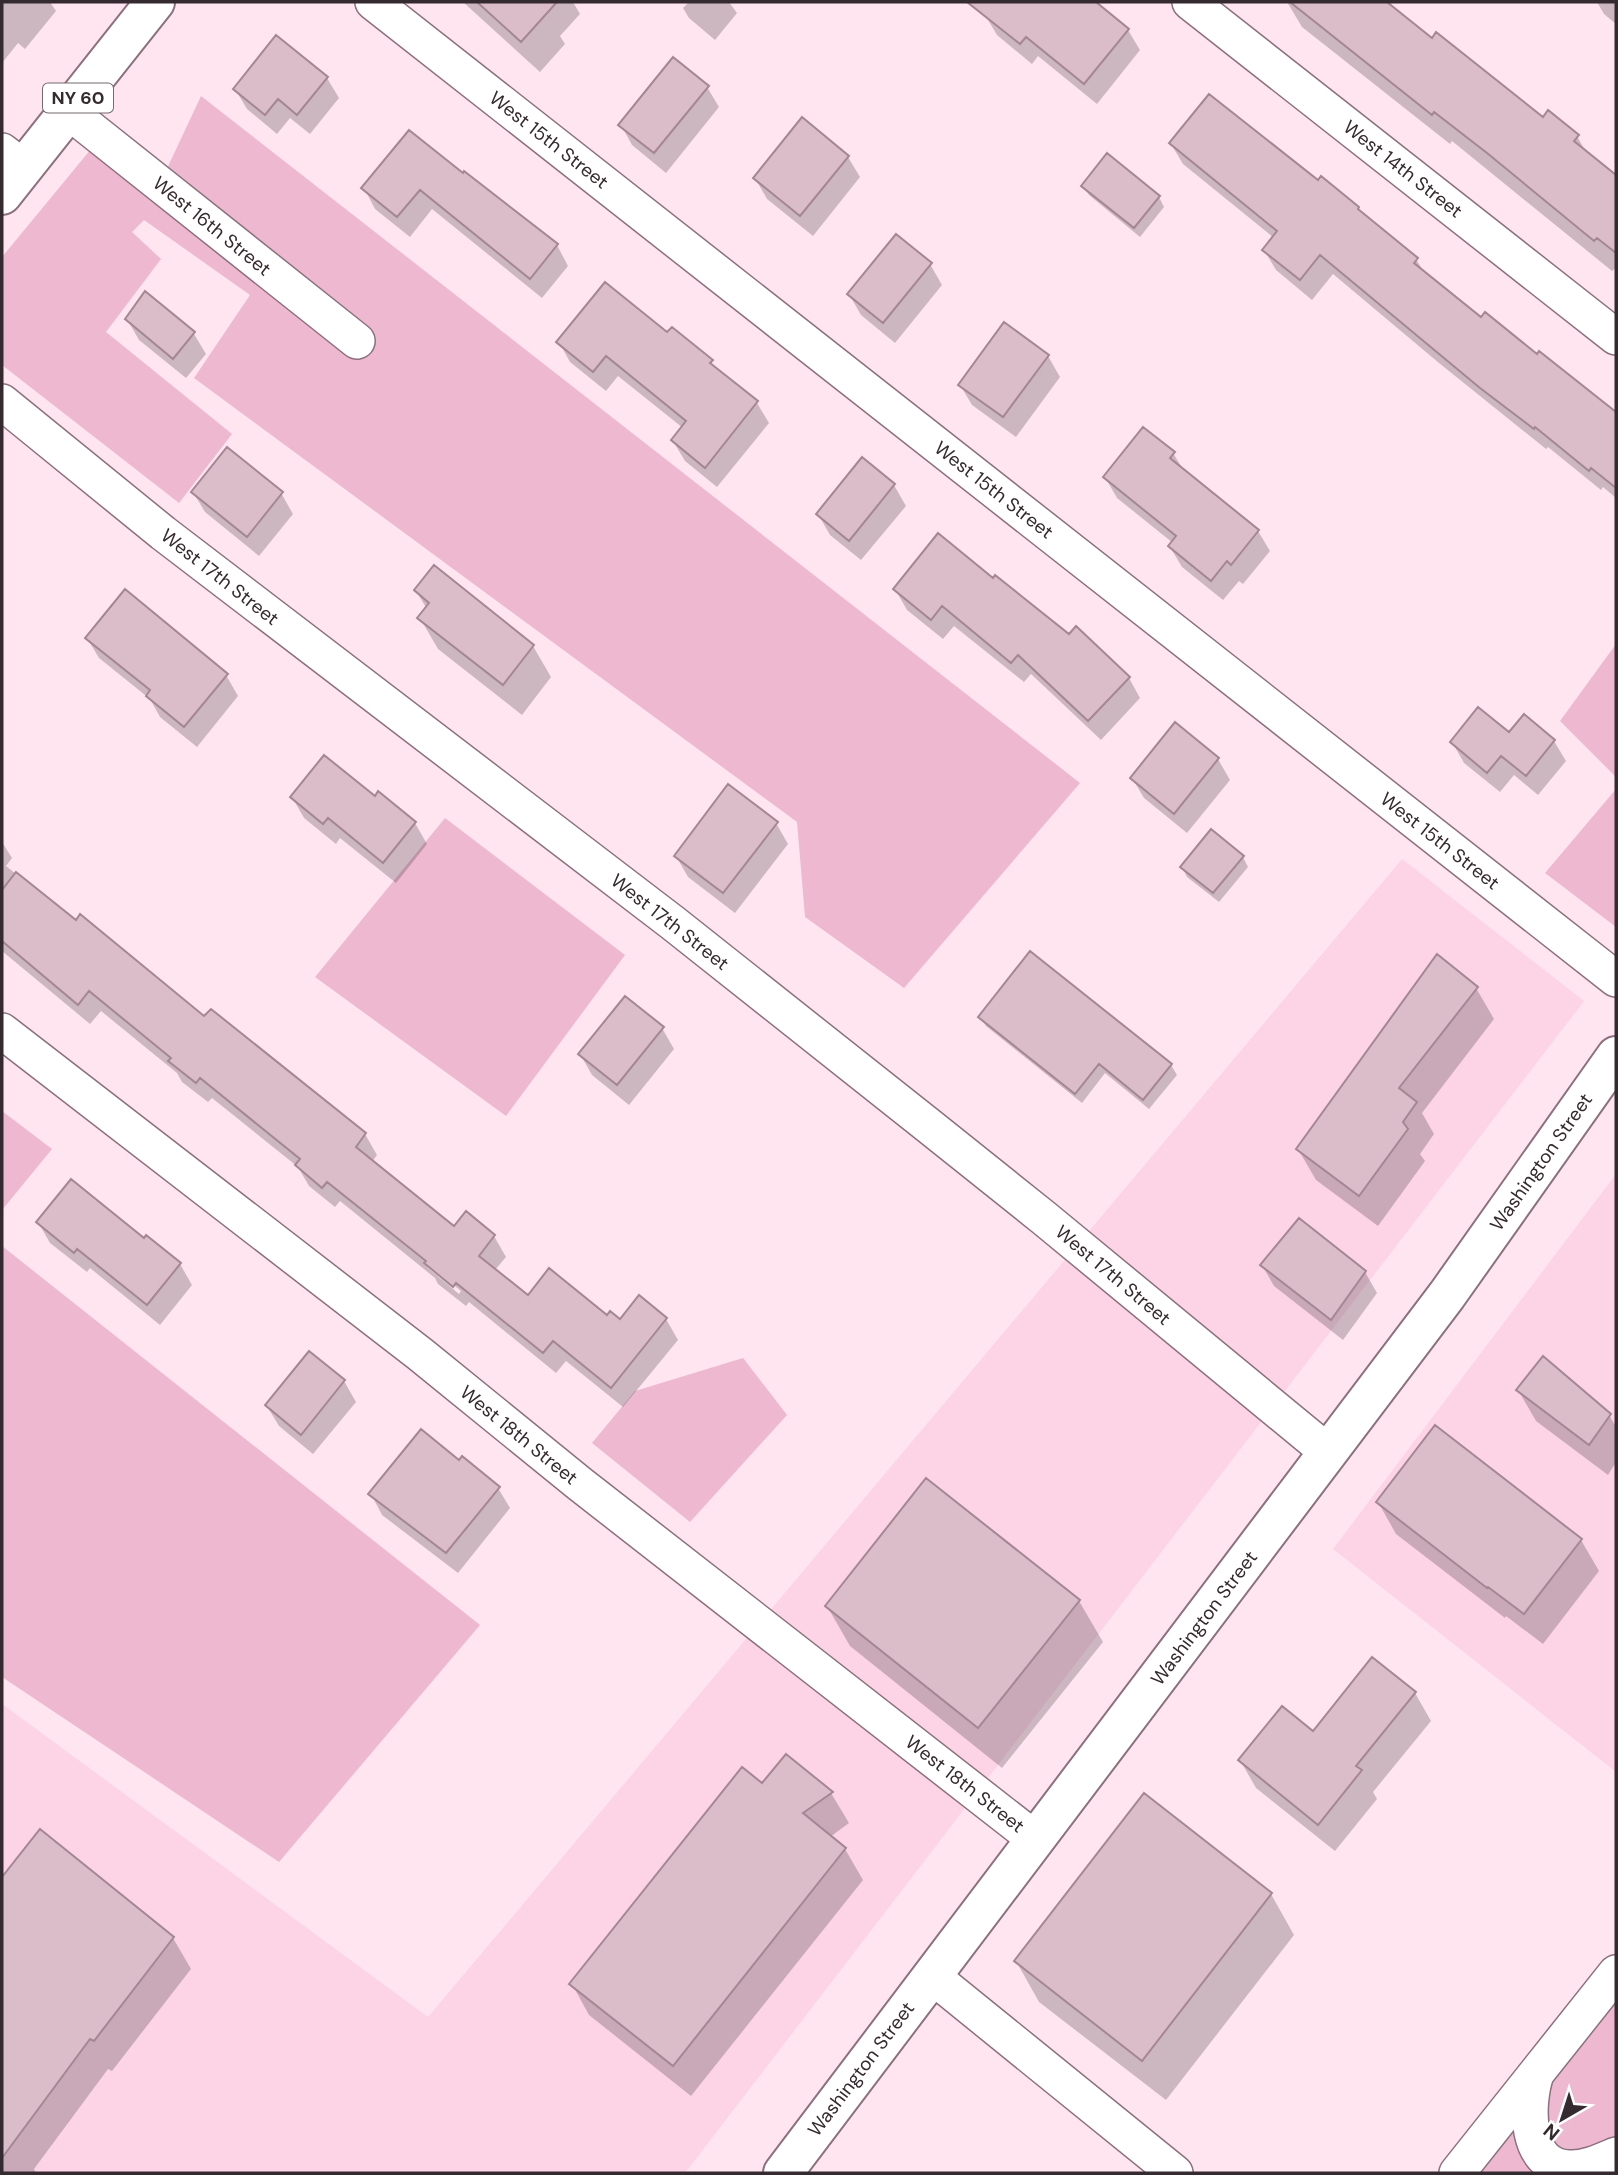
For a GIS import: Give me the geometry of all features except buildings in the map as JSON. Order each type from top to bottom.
[{"type":"main road","name":"NY 60","points":[[9,171],[68,111],[155,2]]},
{"type":"main road","name":"Washington Street","points":[[783,2173],[1452,1289],[1616,1056]]},
{"type":"street","name":"West 15th Street","points":[[373,2],[1616,979]]},
{"type":"street","name":"West 14th Street","points":[[1190,2],[1616,337]]},
{"type":"street","name":"West 16th Street","points":[[68,111],[357,341]]},
{"type":"street","name":"West 17th Street","points":[[2,402],[163,533],[662,915],[855,1067],[1044,1218],[1329,1453]]},
{"type":"street","name":"West 18th Street","points":[[2,1031],[420,1354],[580,1484],[1035,1839]]},
{"type":"street","points":[[1457,2173],[1616,1973]]},
{"type":"street","points":[[932,1976],[1175,2173]]},
{"type":"street","points":[[1536,2073],[1530,2106],[1532,2137],[1550,2161],[1558,2167],[1581,2168],[1616,2155]]},
{"type":"shaded area","points":[[201,96],[1080,783],[904,988],[805,917],[797,822],[194,378],[250,295],[144,220],[132,232],[161,259],[106,332],[232,434],[179,503],[2,365],[2,257],[91,149],[156,192]]},
{"type":"shaded area","points":[[1616,644],[1616,777],[1560,721]]},
{"type":"shaded area","points":[[1616,789],[1616,927],[1545,873]]},
{"type":"shaded area","points":[[445,818],[625,955],[506,1116],[315,977]]},
{"type":"shaded area","points":[[1402,859],[1584,1001],[685,2173],[2,2173],[2,1704],[428,2017]]},
{"type":"shaded area","points":[[2,1111],[52,1149],[2,1210]]},
{"type":"shaded area","points":[[1616,1174],[1616,1772],[1333,1549]]},
{"type":"shaded area","points":[[2,1246],[480,1625],[279,1862],[2,1677]]},
{"type":"shaded area","points":[[743,1358],[787,1415],[690,1522],[592,1443],[635,1391]]},
{"type":"shaded area","points":[[1616,1989],[1616,2173],[1473,2173]]}]
